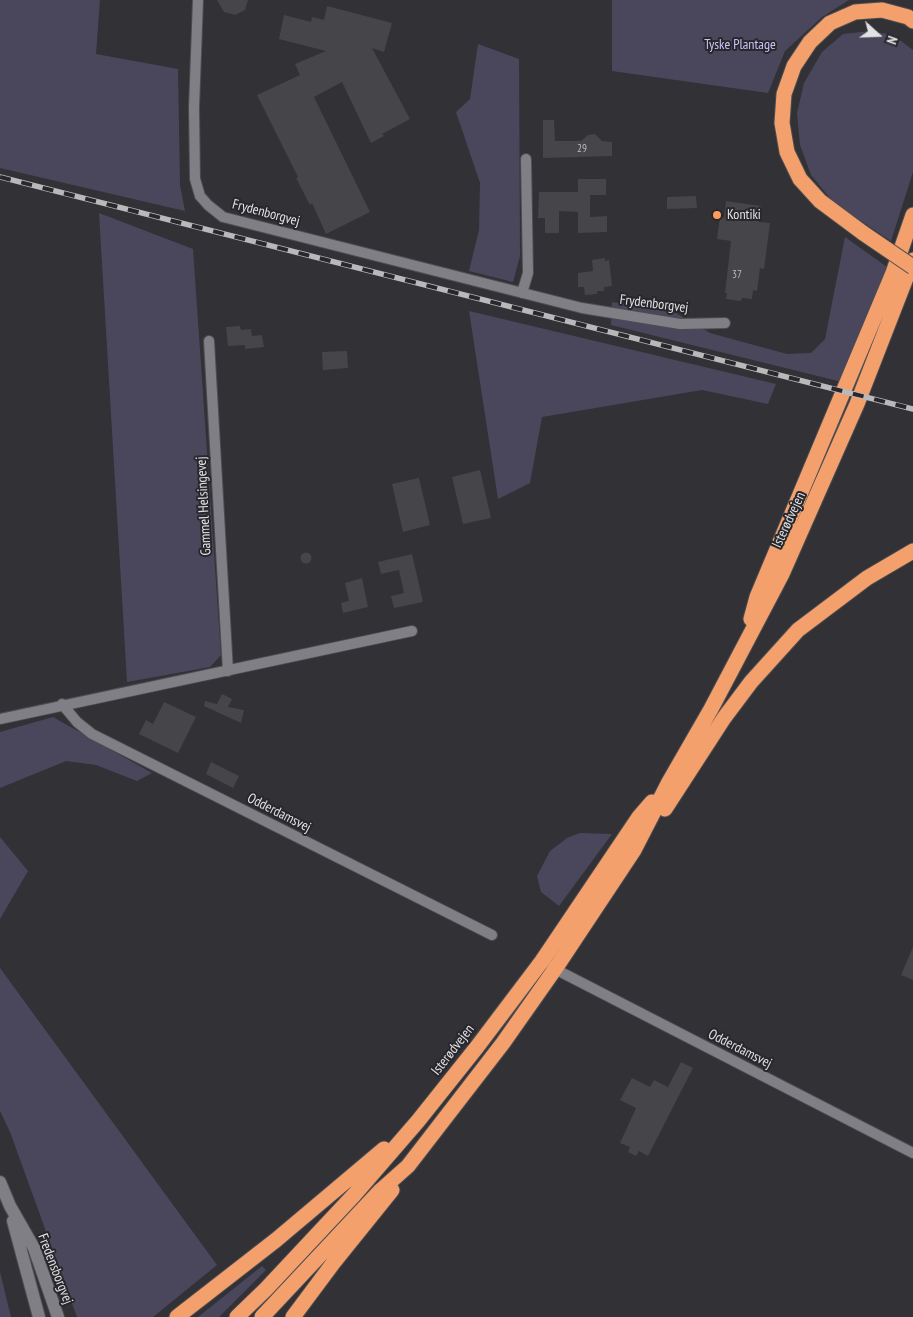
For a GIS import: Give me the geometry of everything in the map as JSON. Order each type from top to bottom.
[{"type":"highway","points":[[913,21],[908,17],[882,10],[855,12],[830,23],[810,42],[794,66],[784,94],[782,123],[787,152],[800,179],[820,201],[913,267]]},
{"type":"highway","points":[[741,652],[757,597],[893,272],[913,215]]},
{"type":"highway","name":"Isterødvejen","points":[[262,1317],[381,1190],[408,1166],[503,1043],[634,850],[669,782],[711,710],[782,574],[863,390],[913,260]]},
{"type":"highway","points":[[634,850],[666,808],[751,682],[798,630],[867,578],[913,551]]},
{"type":"highway","name":"Isterødvejen","points":[[237,1317],[266,1289],[354,1195],[418,1121],[542,961],[640,817],[669,782]]},
{"type":"highway","points":[[177,1317],[270,1245],[418,1121]]},
{"type":"highway","points":[[293,1317],[408,1166]]},
{"type":"street","name":"Frydenborgvej","points":[[198,0],[194,108],[195,179],[200,196],[223,217],[582,308],[671,322],[725,323]]},
{"type":"street","points":[[522,293],[528,273],[526,158]]},
{"type":"street","name":"Gammel Helsingevej","points":[[209,340],[228,671]]},
{"type":"street","points":[[0,719],[62,704],[228,671],[412,631]]},
{"type":"street","name":"Odderdamsvej","points":[[62,704],[77,722],[92,734],[492,935]]},
{"type":"street","name":"Odderdamsvej","points":[[542,961],[913,1153]]},
{"type":"street","name":"Fredensborgvej","points":[[0,1182],[10,1206],[34,1248],[58,1317]]},
{"type":"street","name":"Fredensborgvej","points":[[10,1206],[39,1317]]},
{"type":"green space","points":[[0,0],[100,0],[96,54],[178,69],[180,185],[185,211],[0,168]]},
{"type":"green space","name":"Tyske Plantage","points":[[612,0],[849,0],[822,17],[785,51],[768,93],[612,71]]},
{"type":"green space","points":[[870,31],[893,35],[913,50],[913,172],[891,241],[834,203],[811,175],[800,145],[797,113],[804,83],[822,52],[843,34]]},
{"type":"green space","points":[[478,44],[519,59],[520,256],[513,282],[469,271],[479,230],[480,183],[456,112],[470,99]]},
{"type":"green space","points":[[99,213],[193,249],[221,655],[210,667],[127,682]]},
{"type":"green space","points":[[845,237],[887,267],[842,382],[611,325],[612,302],[676,313],[710,333],[787,354],[811,353],[825,339]]},
{"type":"green space","points":[[469,311],[776,384],[768,404],[702,390],[542,417],[530,483],[498,499]]},
{"type":"green space","points":[[53,717],[152,773],[137,781],[96,765],[66,761],[0,788],[0,732]]},
{"type":"green space","points":[[580,833],[612,834],[559,906],[541,892],[537,876],[550,851],[567,838]]},
{"type":"green space","points":[[0,837],[28,871],[0,919]]},
{"type":"green space","points":[[0,968],[217,1265],[153,1317],[77,1317],[10,1132],[0,1111]]},
{"type":"green space","points":[[262,1266],[266,1270],[219,1317],[198,1317]]},
{"type":"green space","points":[[0,1272],[11,1317],[0,1317]]},
{"type":"building","points":[[217,0],[248,0],[245,10],[235,15],[224,12]]},
{"type":"building","points":[[327,6],[392,23],[384,52],[372,48],[410,119],[382,134],[384,136],[371,143],[342,82],[314,97],[370,212],[326,234],[312,203],[310,205],[296,178],[298,177],[257,95],[300,75],[295,64],[326,51],[279,39],[284,15],[311,22],[312,17],[324,20]]},
{"type":"building","points":[[543,120],[554,120],[555,141],[581,141],[588,135],[595,134],[602,141],[612,142],[612,156],[543,158]]},
{"type":"building","points":[[578,179],[606,179],[606,195],[590,195],[590,217],[607,216],[607,232],[578,233],[578,212],[559,211],[559,233],[545,233],[545,218],[538,218],[539,192],[578,192]]},
{"type":"building","points":[[696,196],[697,208],[667,209],[667,197]]},
{"type":"building","points":[[726,201],[761,206],[759,222],[770,223],[764,269],[760,268],[757,291],[753,290],[752,299],[742,298],[741,301],[726,299],[727,293],[725,293],[731,241],[717,239],[720,217],[724,218]]},
{"type":"building","points":[[605,258],[605,261],[609,260],[612,286],[604,287],[604,291],[597,291],[597,294],[585,295],[584,287],[578,287],[578,273],[593,271],[592,260]]},
{"type":"building","points":[[240,326],[241,330],[251,329],[252,336],[262,335],[264,347],[245,349],[245,345],[228,346],[226,327]]},
{"type":"building","points":[[347,351],[348,368],[323,370],[322,352]]},
{"type":"building","points":[[480,470],[491,518],[463,524],[452,477]]},
{"type":"building","points":[[419,478],[430,525],[403,532],[392,484]]},
{"type":"building","points":[[304,553],[308,553],[311,558],[310,562],[304,563],[301,560],[301,556]]},
{"type":"building","points":[[412,554],[423,602],[394,608],[391,596],[404,593],[399,570],[381,574],[378,562]]},
{"type":"building","points":[[362,578],[368,607],[343,613],[341,603],[349,601],[345,583]]},
{"type":"building","points":[[222,694],[232,699],[228,707],[244,710],[241,723],[204,706],[205,701],[217,704]]},
{"type":"building","points":[[164,702],[196,717],[178,753],[139,734],[146,720],[153,724]]},
{"type":"building","points":[[211,762],[239,776],[233,788],[206,774]]},
{"type":"building","points":[[913,947],[913,980],[901,975]]},
{"type":"building","points":[[681,1062],[693,1068],[648,1156],[639,1151],[636,1156],[628,1152],[630,1147],[620,1143],[636,1108],[620,1100],[632,1078],[650,1087],[654,1080],[668,1087]]},
{"type":"railway","points":[[0,177],[913,409]]},
{"type":"place","name":"Kontiki","points":[[717,215]]}]
